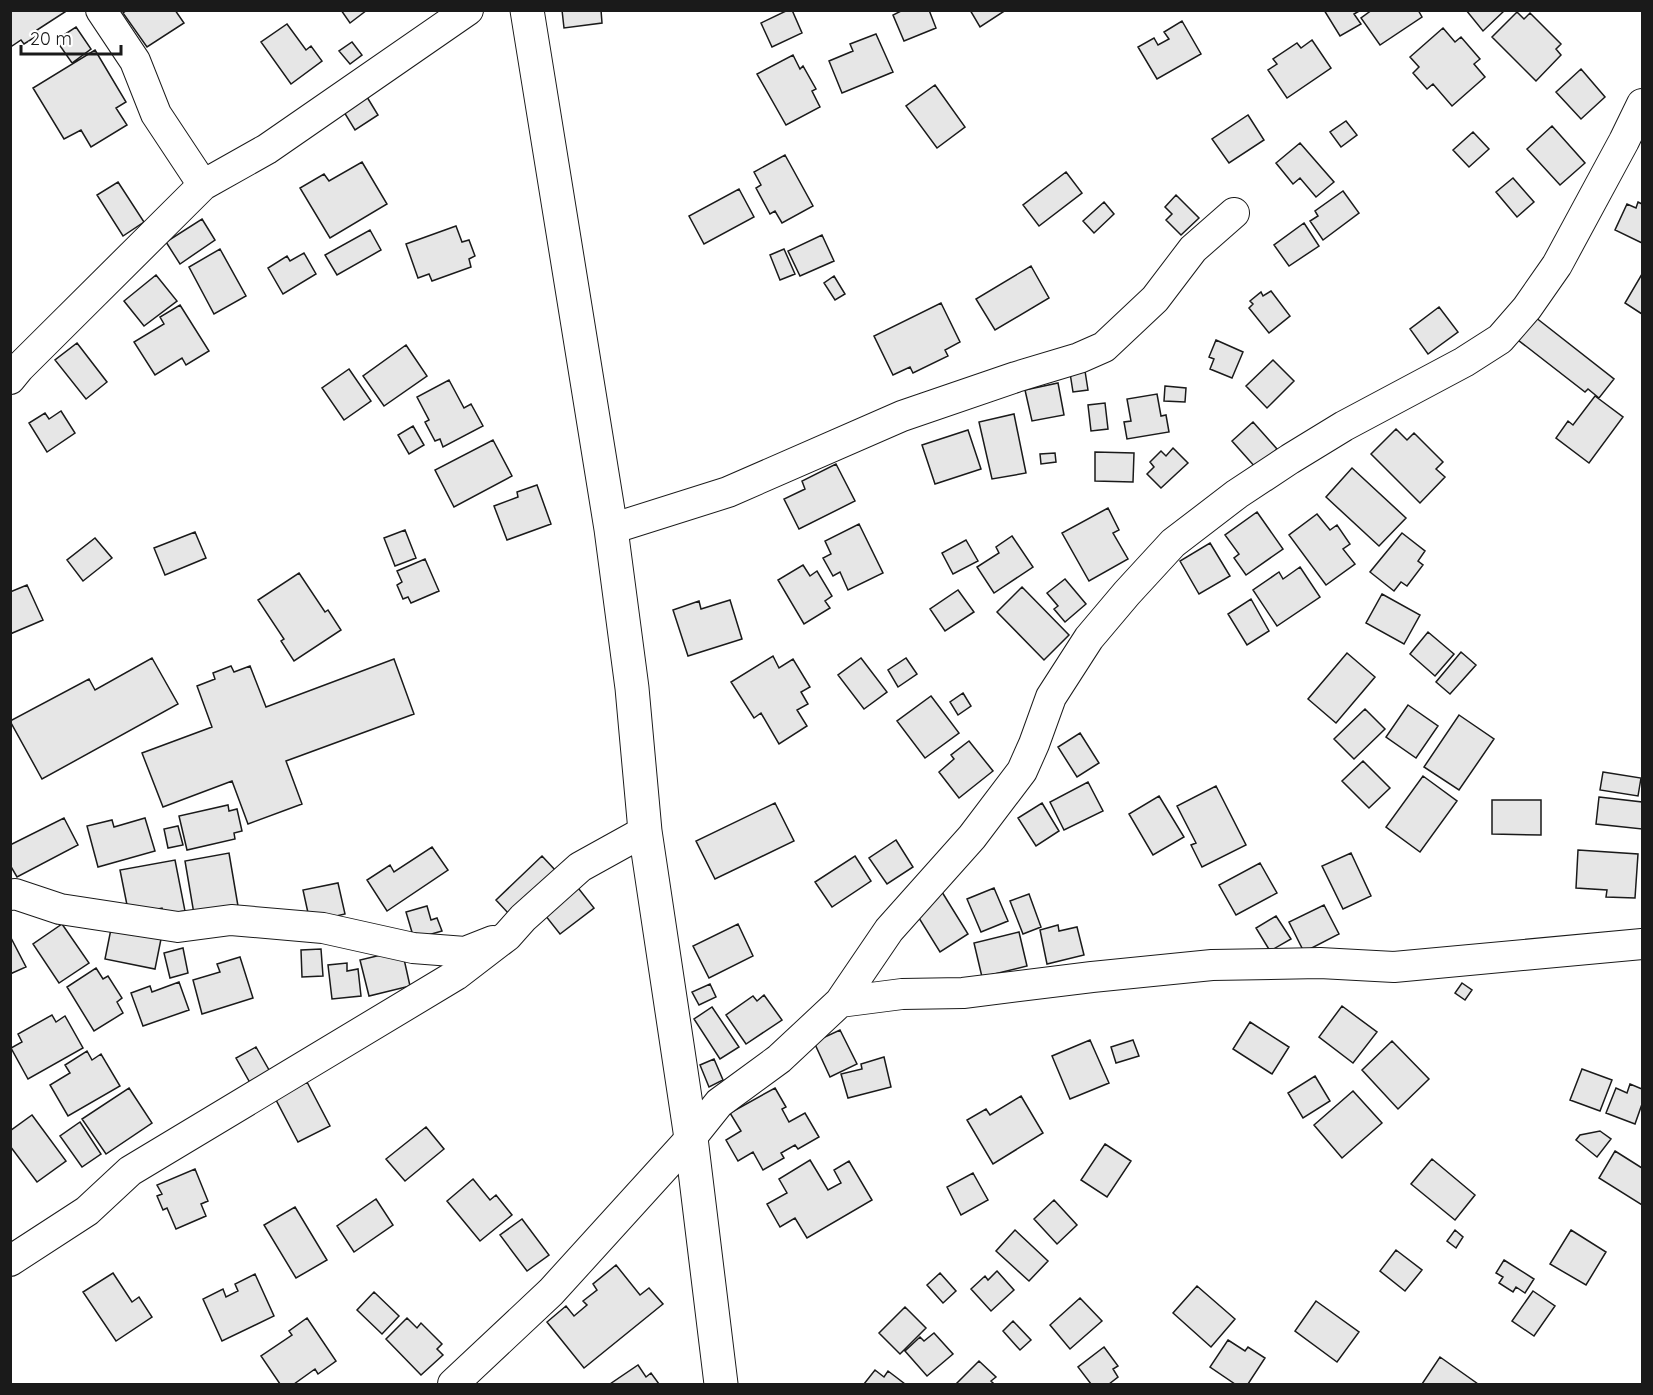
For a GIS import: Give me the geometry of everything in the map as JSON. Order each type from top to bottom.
[{"type":"street","points":[[101,10],[135,61],[156,114],[203,185]]},
{"type":"street","points":[[10,379],[203,185],[267,149],[468,10]]},
{"type":"street","points":[[528,10],[610,529],[632,688],[645,831],[691,1138],[721,1384]]},
{"type":"street","points":[[453,1384],[551,1292],[691,1138],[719,1103],[779,1059],[840,1002],[890,930],[972,837],[1022,771],[1051,697],[1089,638],[1126,593],[1173,543],[1237,494],[1344,426],[1464,362],[1500,339],[1527,308],[1557,265],[1642,104]]},
{"type":"street","points":[[610,529],[728,492],[902,416],[1079,358],[1104,347],[1155,299],[1193,249],[1234,213]]},
{"type":"street","points":[[10,1261],[87,1211],[130,1171],[456,975],[507,936],[523,918],[579,867],[645,831]]},
{"type":"street","points":[[10,895],[15,894],[60,909],[178,927],[231,920],[323,928],[413,948],[465,952],[507,936]]},
{"type":"street","points":[[840,1002],[902,994],[963,993],[1212,965],[1320,963],[1394,967],[1642,944]]},
{"type":"building","points":[[10,10],[68,10],[37,30],[40,34],[24,44],[21,40],[12,46],[10,43]]},
{"type":"building","points":[[127,10],[175,10],[184,23],[147,47],[123,13]]},
{"type":"building","points":[[341,10],[367,10],[350,23]]},
{"type":"building","points":[[562,10],[601,10],[602,23],[564,28]]},
{"type":"building","points":[[792,10],[802,33],[772,47],[761,23]]},
{"type":"building","points":[[903,10],[929,10],[936,28],[904,41],[893,15]]},
{"type":"building","points":[[970,10],[1006,10],[980,27]]},
{"type":"building","points":[[1324,10],[1361,10],[1354,14],[1361,24],[1340,36]]},
{"type":"building","points":[[1372,10],[1418,10],[1422,17],[1380,45],[1361,18]]},
{"type":"building","points":[[1466,10],[1505,10],[1483,31]]},
{"type":"building","points":[[1517,12],[1524,19],[1530,13],[1561,44],[1556,49],[1561,55],[1536,81],[1492,37]]},
{"type":"building","points":[[1182,21],[1201,54],[1157,79],[1138,47],[1154,38],[1158,45],[1169,39],[1164,32]]},
{"type":"building","points":[[287,24],[306,50],[311,46],[322,61],[291,84],[261,42]]},
{"type":"building","points":[[76,27],[91,49],[72,63],[56,40]]},
{"type":"building","points":[[1443,28],[1455,42],[1461,37],[1480,59],[1474,64],[1485,77],[1452,106],[1433,84],[1427,89],[1413,73],[1419,67],[1410,57]]},
{"type":"building","points":[[876,34],[893,72],[842,93],[829,61],[853,51],[850,44]]},
{"type":"building","points":[[1312,40],[1331,68],[1287,98],[1268,70],[1277,64],[1273,59],[1297,43],[1301,48]]},
{"type":"building","points":[[352,42],[362,55],[350,64],[339,51]]},
{"type":"building","points":[[95,50],[126,102],[116,108],[127,125],[91,147],[81,130],[64,139],[33,88]]},
{"type":"building","points":[[793,55],[800,69],[803,66],[816,89],[812,91],[820,107],[786,125],[757,74]]},
{"type":"building","points":[[1581,69],[1605,97],[1581,119],[1556,92]]},
{"type":"building","points":[[935,85],[965,127],[937,148],[906,106]]},
{"type":"building","points":[[367,97],[378,115],[355,130],[344,112]]},
{"type":"building","points":[[1248,115],[1264,140],[1229,163],[1212,139]]},
{"type":"building","points":[[1346,121],[1357,135],[1341,147],[1330,132]]},
{"type":"building","points":[[1552,126],[1585,163],[1560,185],[1527,149]]},
{"type":"building","points":[[1473,132],[1489,149],[1469,167],[1453,150]]},
{"type":"building","points":[[1300,143],[1334,182],[1316,197],[1300,178],[1293,184],[1276,163]]},
{"type":"building","points":[[785,155],[813,206],[782,223],[775,211],[770,214],[756,188],[761,185],[754,172]]},
{"type":"building","points":[[362,162],[387,204],[330,238],[300,188],[324,174],[329,181]]},
{"type":"building","points":[[1066,172],[1082,193],[1039,226],[1023,205]]},
{"type":"building","points":[[1513,178],[1534,202],[1517,217],[1496,192]]},
{"type":"building","points":[[118,182],[144,222],[123,236],[97,195]]},
{"type":"building","points":[[739,189],[754,217],[704,244],[689,216]]},
{"type":"building","points":[[1343,191],[1359,213],[1323,240],[1310,221],[1318,216],[1315,211]]},
{"type":"building","points":[[1176,195],[1199,218],[1181,235],[1166,220],[1172,214],[1165,207]]},
{"type":"building","points":[[1104,202],[1114,214],[1094,233],[1083,221]]},
{"type":"building","points":[[1638,202],[1642,204],[1642,243],[1615,230],[1627,204],[1636,208]]},
{"type":"building","points":[[202,219],[215,240],[180,264],[166,242]]},
{"type":"building","points":[[1304,223],[1319,246],[1289,266],[1274,245]]},
{"type":"building","points":[[456,226],[462,242],[469,240],[475,256],[469,259],[471,267],[432,281],[429,274],[418,278],[406,244]]},
{"type":"building","points":[[370,230],[381,250],[337,275],[325,255]]},
{"type":"building","points":[[822,235],[834,261],[800,276],[788,251]]},
{"type":"building","points":[[220,249],[246,296],[214,314],[189,267]]},
{"type":"building","points":[[784,249],[795,274],[780,280],[770,255]]},
{"type":"building","points":[[304,253],[316,274],[283,294],[268,268],[287,256],[290,261]]},
{"type":"building","points":[[1031,266],[1049,298],[995,330],[976,299]]},
{"type":"building","points":[[1642,274],[1642,314],[1625,303]]},
{"type":"building","points":[[156,275],[177,301],[144,326],[124,301]]},
{"type":"building","points":[[834,276],[845,294],[835,300],[824,283]]},
{"type":"building","points":[[1271,291],[1290,316],[1269,333],[1249,308],[1253,304],[1250,301],[1261,292],[1263,296]]},
{"type":"building","points":[[941,303],[960,342],[945,350],[948,356],[913,373],[910,367],[893,375],[874,336]]},
{"type":"building","points":[[180,305],[209,351],[186,365],[182,358],[155,375],[134,342],[164,324],[160,317]]},
{"type":"building","points":[[1439,307],[1458,332],[1428,354],[1410,329]]},
{"type":"building","points":[[1535,317],[1614,379],[1599,398],[1588,389],[1585,392],[1518,340]]},
{"type":"building","points":[[1216,340],[1243,352],[1232,378],[1210,369],[1214,359],[1209,357]]},
{"type":"building","points":[[77,343],[107,382],[86,399],[55,360]]},
{"type":"building","points":[[406,345],[427,376],[384,406],[363,376]]},
{"type":"building","points":[[1273,360],[1294,381],[1267,408],[1246,386]]},
{"type":"building","points":[[349,369],[371,401],[344,420],[322,388]]},
{"type":"building","points":[[1085,371],[1088,390],[1073,392],[1070,373]]},
{"type":"building","points":[[449,380],[464,408],[471,404],[483,426],[443,447],[440,439],[435,441],[425,422],[429,420],[417,397]]},
{"type":"building","points":[[1058,383],[1064,415],[1032,421],[1025,390]]},
{"type":"building","points":[[1165,386],[1186,388],[1185,402],[1164,401]]},
{"type":"building","points":[[1157,394],[1161,416],[1166,415],[1169,432],[1127,439],[1124,422],[1131,421],[1127,399]]},
{"type":"building","points":[[1595,396],[1623,417],[1589,463],[1556,438],[1568,421],[1573,425]]},
{"type":"building","points":[[1105,403],[1108,429],[1091,431],[1088,405]]},
{"type":"building","points":[[61,411],[75,433],[47,452],[29,423],[45,413],[49,419]]},
{"type":"building","points":[[1014,414],[1026,473],[992,479],[979,422]]},
{"type":"building","points":[[1253,422],[1277,449],[1256,468],[1232,441]]},
{"type":"building","points":[[413,426],[424,445],[409,454],[398,435]]},
{"type":"building","points":[[1396,429],[1407,440],[1414,433],[1443,462],[1436,469],[1445,477],[1420,503],[1371,454]]},
{"type":"building","points":[[968,430],[981,469],[935,484],[922,445]]},
{"type":"building","points":[[493,440],[512,476],[454,507],[435,470]]},
{"type":"building","points":[[1173,448],[1188,463],[1161,488],[1147,474],[1154,467],[1150,462],[1161,451],[1166,456]]},
{"type":"building","points":[[1095,452],[1134,453],[1133,482],[1095,481]]},
{"type":"building","points":[[1055,453],[1056,462],[1041,464],[1040,454]]},
{"type":"building","points":[[836,464],[855,501],[799,529],[784,499],[805,489],[802,481]]},
{"type":"building","points":[[1352,468],[1406,518],[1379,546],[1326,497]]},
{"type":"building","points":[[537,485],[551,524],[507,540],[494,506],[518,497],[517,492]]},
{"type":"building","points":[[1108,508],[1119,530],[1113,533],[1128,559],[1089,581],[1062,533]]},
{"type":"building","points":[[1257,512],[1283,549],[1246,575],[1234,558],[1239,554],[1225,535]]},
{"type":"building","points":[[1317,514],[1330,530],[1337,525],[1350,544],[1343,549],[1355,564],[1326,585],[1289,535]]},
{"type":"building","points":[[859,524],[883,573],[848,590],[840,572],[833,576],[823,558],[831,554],[825,541]]},
{"type":"building","points":[[405,530],[416,558],[395,566],[384,538]]},
{"type":"building","points":[[195,532],[206,558],[165,575],[154,548]]},
{"type":"building","points":[[1402,533],[1425,551],[1418,561],[1423,565],[1407,586],[1401,582],[1394,591],[1370,572]]},
{"type":"building","points":[[1012,536],[1033,567],[994,593],[977,567],[999,553],[996,547]]},
{"type":"building","points":[[95,538],[112,558],[83,581],[67,560]]},
{"type":"building","points":[[966,540],[978,561],[953,574],[942,553]]},
{"type":"building","points":[[1210,543],[1230,576],[1199,594],[1180,561]]},
{"type":"building","points":[[425,559],[439,591],[411,603],[408,597],[403,599],[397,585],[402,582],[397,571]]},
{"type":"building","points":[[803,565],[810,576],[817,571],[832,596],[825,601],[830,608],[804,624],[778,580]]},
{"type":"building","points":[[1300,567],[1320,597],[1277,626],[1253,590],[1279,572],[1283,579]]},
{"type":"building","points":[[299,573],[325,612],[328,610],[341,630],[294,661],[281,641],[284,639],[258,600]]},
{"type":"building","points":[[1065,579],[1086,604],[1065,622],[1054,609],[1058,606],[1047,593]]},
{"type":"building","points":[[27,585],[43,620],[10,634],[10,592]]},
{"type":"building","points":[[1022,587],[1069,635],[1044,660],[997,612]]},
{"type":"building","points":[[958,590],[974,612],[945,631],[930,609]]},
{"type":"building","points":[[1382,594],[1420,615],[1404,644],[1366,623]]},
{"type":"building","points":[[1251,599],[1269,631],[1247,645],[1228,614]]},
{"type":"building","points":[[730,600],[742,639],[688,656],[673,610],[699,601],[701,609]]},
{"type":"building","points":[[1428,632],[1454,654],[1435,676],[1410,654]]},
{"type":"building","points":[[1461,652],[1476,665],[1450,694],[1436,682]]},
{"type":"building","points":[[1347,653],[1375,677],[1336,723],[1308,699]]},
{"type":"building","points":[[773,656],[779,668],[793,659],[810,687],[801,692],[808,704],[797,710],[807,726],[779,744],[761,713],[754,718],[731,682]]},
{"type":"building","points":[[152,658],[178,704],[42,779],[10,721],[89,679],[95,690]]},
{"type":"building","points":[[861,658],[887,692],[864,709],[838,675]]},
{"type":"building","points":[[906,658],[917,674],[898,687],[888,670]]},
{"type":"building","points":[[394,659],[414,714],[286,761],[302,804],[248,824],[232,781],[163,807],[142,753],[212,727],[197,686],[215,679],[213,673],[231,666],[234,672],[250,666],[266,707]]},
{"type":"building","points":[[963,693],[971,706],[958,715],[950,702]]},
{"type":"building","points":[[931,696],[959,733],[925,758],[897,721]]},
{"type":"building","points":[[1408,705],[1438,726],[1416,758],[1386,737]]},
{"type":"building","points":[[1365,709],[1385,729],[1354,759],[1334,739]]},
{"type":"building","points":[[1459,715],[1494,739],[1459,790],[1424,767]]},
{"type":"building","points":[[1080,733],[1099,763],[1077,777],[1058,747]]},
{"type":"building","points":[[969,741],[993,771],[959,798],[939,772],[954,759],[951,755]]},
{"type":"building","points":[[1363,761],[1390,788],[1369,808],[1342,781]]},
{"type":"building","points":[[1603,772],[1641,778],[1638,796],[1600,790]]},
{"type":"building","points":[[1423,776],[1457,801],[1420,852],[1386,827]]},
{"type":"building","points":[[1088,782],[1103,811],[1064,830],[1050,802]]},
{"type":"building","points":[[1216,786],[1246,845],[1202,867],[1191,845],[1196,843],[1177,806]]},
{"type":"building","points":[[1159,796],[1184,837],[1153,855],[1129,814]]},
{"type":"building","points":[[1599,797],[1642,802],[1642,829],[1596,824]]},
{"type":"building","points":[[1492,800],[1541,800],[1541,835],[1492,834]]},
{"type":"building","points":[[775,803],[794,841],[715,879],[696,841]]},
{"type":"building","points":[[1042,803],[1059,831],[1036,846],[1018,818]]},
{"type":"building","points":[[228,805],[229,811],[237,809],[242,831],[234,833],[235,839],[187,850],[179,816]]},
{"type":"building","points":[[64,818],[78,845],[17,877],[10,865],[10,845]]},
{"type":"building","points":[[145,818],[155,851],[98,867],[87,826],[112,820],[114,827]]},
{"type":"building","points":[[178,826],[183,845],[168,848],[164,829]]},
{"type":"building","points":[[896,840],[913,867],[887,884],[869,858]]},
{"type":"building","points":[[432,847],[448,870],[387,911],[367,880],[390,865],[394,872]]},
{"type":"building","points":[[1578,850],[1638,854],[1635,898],[1606,897],[1607,890],[1576,888]]},
{"type":"building","points":[[229,853],[239,912],[195,920],[185,861]]},
{"type":"building","points":[[1351,853],[1371,896],[1343,909],[1322,866]]},
{"type":"building","points":[[542,856],[556,871],[510,915],[496,900]]},
{"type":"building","points":[[855,856],[871,881],[832,907],[815,882]]},
{"type":"building","points":[[175,860],[185,911],[164,914],[162,908],[129,915],[120,870]]},
{"type":"building","points":[[1260,863],[1277,893],[1236,915],[1219,885]]},
{"type":"building","points":[[338,883],[345,914],[310,922],[303,890]]},
{"type":"building","points":[[575,884],[594,908],[560,934],[541,910]]},
{"type":"building","points":[[994,888],[1008,921],[981,932],[967,899]]},
{"type":"building","points":[[942,892],[968,934],[940,952],[914,910]]},
{"type":"building","points":[[1029,894],[1041,927],[1023,934],[1010,901]]},
{"type":"building","points":[[1324,905],[1339,934],[1304,952],[1289,922]]},
{"type":"building","points":[[427,906],[431,920],[437,918],[442,931],[414,939],[406,912]]},
{"type":"building","points":[[1276,916],[1291,939],[1270,951],[1256,928]]},
{"type":"building","points":[[62,924],[89,963],[59,983],[33,944]]},
{"type":"building","points":[[112,924],[162,934],[155,969],[105,959]]},
{"type":"building","points":[[738,924],[753,956],[709,978],[693,946]]},
{"type":"building","points":[[1058,925],[1059,931],[1077,927],[1084,955],[1047,964],[1040,930]]},
{"type":"building","points":[[1019,932],[1027,966],[982,977],[974,943]]},
{"type":"building","points":[[10,936],[26,967],[10,974]]},
{"type":"building","points":[[183,948],[188,973],[170,978],[164,953]]},
{"type":"building","points":[[321,949],[323,976],[302,977],[301,950]]},
{"type":"building","points":[[402,950],[410,986],[369,996],[360,960]]},
{"type":"building","points":[[240,957],[253,998],[202,1014],[193,980],[220,972],[217,964]]},
{"type":"building","points":[[347,963],[347,971],[358,969],[361,996],[332,999],[328,965]]},
{"type":"building","points":[[96,968],[103,979],[108,976],[122,998],[117,1002],[123,1013],[94,1031],[67,987]]},
{"type":"building","points":[[179,982],[189,1010],[143,1026],[131,993],[150,986],[152,992]]},
{"type":"building","points":[[1462,983],[1472,990],[1465,1000],[1455,993]]},
{"type":"building","points":[[710,984],[716,997],[699,1005],[692,992]]},
{"type":"building","points":[[764,995],[782,1020],[746,1044],[726,1015],[753,996],[757,1001]]},
{"type":"building","points":[[1342,1006],[1377,1032],[1353,1063],[1319,1037]]},
{"type":"building","points":[[712,1007],[739,1047],[720,1059],[694,1019]]},
{"type":"building","points":[[52,1015],[56,1022],[65,1016],[83,1048],[28,1079],[11,1048],[22,1042],[18,1034]]},
{"type":"building","points":[[1250,1022],[1289,1047],[1272,1074],[1233,1049]]},
{"type":"building","points":[[840,1030],[857,1064],[830,1077],[814,1042]]},
{"type":"building","points":[[1090,1040],[1109,1083],[1070,1099],[1052,1056]]},
{"type":"building","points":[[1133,1040],[1139,1056],[1116,1063],[1111,1047]]},
{"type":"building","points":[[1392,1041],[1429,1079],[1398,1109],[1362,1070]]},
{"type":"building","points":[[256,1047],[273,1077],[253,1088],[236,1058]]},
{"type":"building","points":[[87,1051],[92,1060],[101,1054],[120,1086],[68,1116],[50,1085],[70,1073],[65,1065]]},
{"type":"building","points":[[884,1057],[891,1087],[848,1098],[841,1074],[862,1069],[861,1064]]},
{"type":"building","points":[[714,1059],[723,1080],[709,1087],[700,1065]]},
{"type":"building","points":[[1582,1069],[1612,1080],[1600,1111],[1570,1100]]},
{"type":"building","points":[[1315,1076],[1330,1101],[1303,1118],[1288,1093]]},
{"type":"building","points":[[307,1082],[330,1126],[298,1142],[275,1098]]},
{"type":"building","points":[[1630,1084],[1642,1089],[1642,1104],[1635,1124],[1606,1113],[1616,1088],[1627,1093]]},
{"type":"building","points":[[129,1088],[152,1123],[106,1154],[82,1119]]},
{"type":"building","points":[[775,1088],[786,1107],[782,1109],[789,1122],[805,1113],[819,1137],[798,1149],[795,1145],[781,1153],[784,1158],[763,1170],[753,1152],[738,1161],[726,1140],[741,1131],[730,1113]]},
{"type":"building","points":[[1353,1091],[1382,1123],[1342,1158],[1314,1125]]},
{"type":"building","points":[[1021,1096],[1043,1133],[993,1164],[967,1120],[986,1109],[990,1115]]},
{"type":"building","points":[[32,1115],[66,1161],[37,1182],[10,1146],[10,1131]]},
{"type":"building","points":[[80,1122],[101,1154],[82,1167],[60,1136]]},
{"type":"building","points":[[426,1127],[444,1149],[405,1181],[386,1159]]},
{"type":"building","points":[[1600,1131],[1611,1139],[1597,1157],[1576,1140],[1580,1135]]},
{"type":"building","points":[[1105,1144],[1131,1161],[1107,1197],[1081,1180]]},
{"type":"building","points":[[1615,1151],[1642,1168],[1642,1205],[1599,1178]]},
{"type":"building","points":[[1432,1159],[1475,1195],[1455,1220],[1411,1184]]},
{"type":"building","points":[[810,1160],[828,1190],[841,1183],[834,1170],[849,1161],[872,1200],[807,1238],[795,1218],[780,1227],[767,1204],[787,1193],[779,1179]]},
{"type":"building","points":[[195,1169],[208,1201],[201,1204],[206,1216],[176,1229],[167,1208],[163,1210],[157,1196],[162,1194],[157,1185]]},
{"type":"building","points":[[973,1173],[988,1200],[961,1215],[947,1187]]},
{"type":"building","points":[[473,1179],[490,1200],[496,1195],[512,1215],[480,1241],[447,1201]]},
{"type":"building","points":[[376,1199],[393,1225],[354,1252],[337,1226]]},
{"type":"building","points":[[1054,1200],[1077,1225],[1057,1244],[1034,1219]]},
{"type":"building","points":[[295,1207],[327,1260],[296,1278],[264,1225]]},
{"type":"building","points":[[522,1219],[549,1255],[527,1271],[500,1235]]},
{"type":"building","points":[[1015,1230],[1048,1261],[1029,1281],[996,1251]]},
{"type":"building","points":[[1455,1230],[1463,1237],[1456,1248],[1447,1241]]},
{"type":"building","points":[[1571,1230],[1606,1252],[1586,1285],[1550,1264]]},
{"type":"building","points":[[1396,1250],[1422,1270],[1405,1291],[1380,1271]]},
{"type":"building","points":[[1504,1260],[1534,1279],[1525,1293],[1516,1287],[1513,1292],[1499,1283],[1503,1277],[1496,1273]]},
{"type":"building","points":[[616,1265],[640,1295],[649,1288],[663,1304],[584,1368],[547,1322],[566,1306],[574,1316],[587,1305],[583,1301],[597,1290],[593,1284]]},
{"type":"building","points":[[997,1271],[1014,1290],[991,1311],[971,1289],[985,1276],[988,1280]]},
{"type":"building","points":[[113,1273],[132,1302],[139,1297],[152,1317],[116,1341],[83,1292]]},
{"type":"building","points":[[940,1273],[956,1291],[943,1303],[927,1285]]},
{"type":"building","points":[[255,1274],[274,1316],[222,1341],[203,1299],[223,1289],[226,1297],[238,1291],[235,1284]]},
{"type":"building","points":[[1197,1286],[1235,1319],[1211,1347],[1173,1313]]},
{"type":"building","points":[[1533,1291],[1555,1306],[1534,1336],[1512,1321]]},
{"type":"building","points":[[374,1292],[399,1316],[382,1334],[357,1310]]},
{"type":"building","points":[[1080,1298],[1102,1321],[1070,1349],[1050,1325]]},
{"type":"building","points":[[1316,1301],[1359,1332],[1337,1362],[1295,1331]]},
{"type":"building","points":[[905,1307],[926,1328],[900,1354],[879,1333]]},
{"type":"building","points":[[307,1318],[336,1361],[318,1374],[315,1369],[294,1384],[280,1384],[261,1356],[292,1335],[289,1331]]},
{"type":"building","points":[[407,1318],[417,1328],[421,1323],[442,1344],[437,1349],[443,1355],[421,1375],[386,1339]]},
{"type":"building","points":[[1013,1321],[1031,1340],[1020,1350],[1003,1331]]},
{"type":"building","points":[[934,1333],[953,1354],[927,1376],[905,1351],[920,1337],[924,1341]]},
{"type":"building","points":[[1228,1340],[1245,1351],[1248,1347],[1265,1358],[1248,1384],[1235,1384],[1210,1367]]},
{"type":"building","points":[[1104,1347],[1118,1366],[1113,1369],[1118,1377],[1109,1384],[1091,1384],[1078,1367]]},
{"type":"building","points":[[1440,1357],[1478,1384],[1422,1384]]},
{"type":"building","points":[[979,1361],[996,1377],[991,1381],[994,1384],[956,1384]]},
{"type":"building","points":[[638,1365],[646,1377],[651,1373],[659,1384],[610,1384]]},
{"type":"building","points":[[875,1370],[884,1377],[888,1371],[905,1384],[864,1384]]}]
